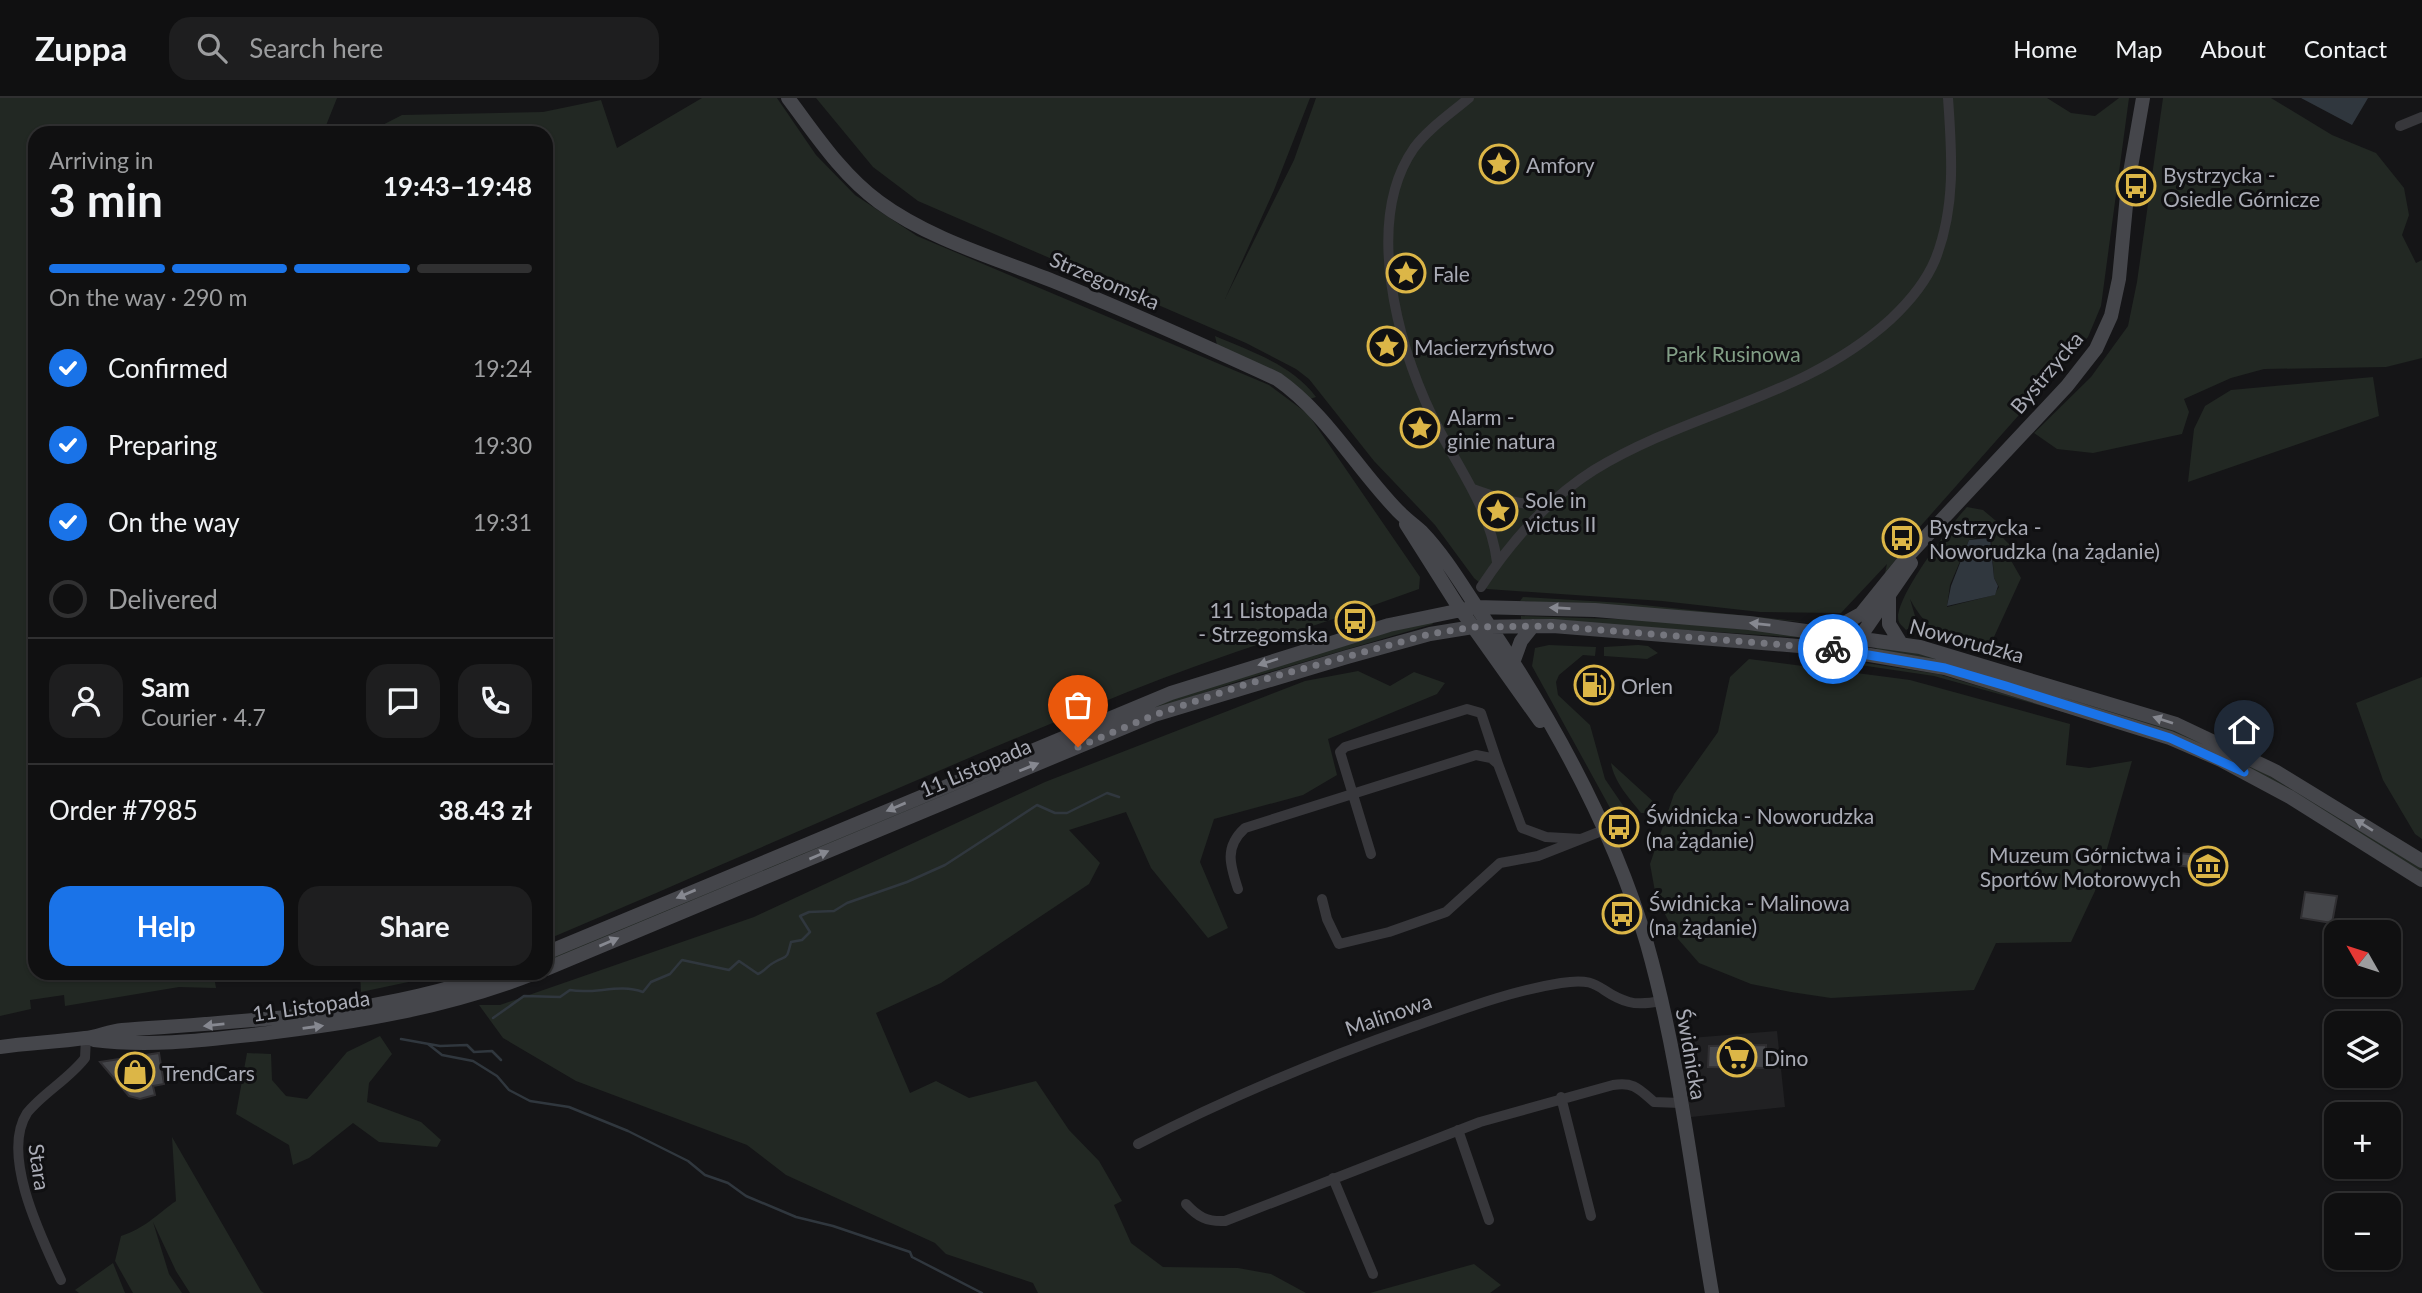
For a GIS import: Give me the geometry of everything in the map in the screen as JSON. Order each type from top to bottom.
[{"type":"main road","name":"Strzegomska","points":[[788,98],[843,170],[879,202],[944,237],[1116,307],[1277,379],[1295,391],[1328,425],[1399,511],[1423,533],[1489,625]]},
{"type":"main road","name":"Bystrzycka","points":[[1828,632],[1861,614],[1914,551],[2067,386],[2096,349],[2111,316],[2119,279],[2128,184],[2143,98]]},
{"type":"main road","name":"Strzegomska","points":[[1399,511],[1460,608]]},
{"type":"main road","name":"Bystrzycka","points":[[1835,649],[1860,637],[1911,564],[1914,551]]},
{"type":"main road","points":[[1431,615],[1444,585]]},
{"type":"main road","points":[[1889,596],[1889,624],[1900,642]]},
{"type":"main road","name":"Noworudzka","points":[[1460,608],[1595,610],[1828,632],[1900,642],[2176,724],[2275,771],[2422,861]]},
{"type":"main road","name":"11 Listopada","points":[[553,950],[1171,693],[1333,641],[1460,608]]},
{"type":"main road","name":"Świdnicka","points":[[1460,608],[1570,762]]},
{"type":"main road","points":[[1861,614],[1860,637],[1871,655]]},
{"type":"main road","name":"Świdnicka","points":[[1489,625],[1514,660],[1570,762],[1604,830],[1640,923],[1661,1001],[1712,1293]]},
{"type":"main road","points":[[1514,660],[1521,641],[1534,626]]},
{"type":"main road","name":"Noworudzka","points":[[1473,627],[1534,626],[1835,649],[1945,668],[2183,743],[2290,797],[2422,880]]},
{"type":"main road","name":"11 Listopada","points":[[553,965],[1154,715],[1430,634],[1473,627]]},
{"type":"main road","name":"11 Listopada","points":[[0,1047],[86,1038],[117,1030],[223,1024],[369,1005],[437,991],[473,980]]},
{"type":"main road","name":"11 Listopada","points":[[86,1038],[116,1043],[198,1040],[311,1027],[444,1004],[514,980]]},
{"type":"street","points":[[1469,98],[1416,145],[1401,172],[1392,205],[1389,257],[1396,312],[1412,367],[1433,418],[1489,521],[1497,562]]},
{"type":"street","points":[[1481,587],[1497,562],[1555,500],[1594,470],[1632,450],[1817,373],[1879,330],[1913,298],[1934,262],[1949,204],[1953,163],[1948,98]]},
{"type":"street","points":[[2400,126],[2422,117]]},
{"type":"street","points":[[1473,489],[1521,503],[1542,505],[1555,500]]},
{"type":"street","points":[[1371,854],[1340,752],[1345,747],[1468,709],[1481,713],[1522,828],[1546,837],[1581,839]]},
{"type":"street","points":[[1238,890],[1229,855],[1231,845],[1245,828],[1476,755],[1491,758],[1498,764]]},
{"type":"street","points":[[1322,899],[1326,919],[1339,944],[1355,942],[1446,912],[1500,863],[1538,856],[1604,830]]},
{"type":"street","name":"Malinowa","points":[[1138,1144],[1209,1107],[1310,1063],[1476,1004],[1582,980],[1601,985],[1628,1002],[1661,1001]]},
{"type":"street","name":"Stara","points":[[61,1280],[27,1205],[15,1141],[26,1114],[85,1058],[86,1038]]},
{"type":"street","points":[[1186,1204],[1197,1216],[1211,1222],[1225,1221],[1458,1130],[1561,1097],[1629,1083],[1637,1085],[1654,1102],[1680,1103]]},
{"type":"street","points":[[1561,1097],[1591,1216]]},
{"type":"street","points":[[1458,1130],[1489,1220]]},
{"type":"street","points":[[1333,1178],[1373,1274]]},
{"type":"shaded area","points":[[2301,98],[2368,98],[2352,125]]},
{"type":"shaded area","points":[[1990,538],[1994,578],[1998,586],[1995,595],[1947,606],[1951,586],[1969,540]]},
{"type":"shaded area","points":[[1777,1031],[1785,1107],[1691,1117],[1678,1039]]},
{"type":"green space","points":[[0,98],[337,98],[326,126],[28,126],[28,980],[215,980],[216,988],[179,987],[65,1006],[64,995],[30,1000],[31,1009],[0,1016]]},
{"type":"green space","points":[[702,98],[777,98],[816,155],[855,195],[917,236],[1269,385],[1308,414],[1420,577],[1419,589],[1125,693],[553,937],[553,126],[381,126],[402,115],[543,112],[601,100],[617,148]]},
{"type":"green space","name":"Park Rusinowa","points":[[816,98],[1310,98],[1274,190],[1225,299],[1294,160],[1316,98],[2047,98],[2071,113],[2095,116],[2119,98],[2129,98],[2101,306],[2088,337],[1902,547],[1906,547],[1885,573],[1887,564],[1841,613],[1760,612],[1662,601],[1487,589],[1474,578],[1435,525],[1374,461],[1309,379],[1296,369],[1246,343],[918,201],[873,167]]},
{"type":"green space","points":[[2163,98],[2271,98],[2332,135],[2376,153],[2404,188],[2409,215],[2402,235],[2416,263],[2422,260],[2422,358],[2386,367],[2264,369],[2231,378],[2184,399],[2189,412],[2182,434],[2093,453],[2057,449],[2034,433],[2091,377],[2128,326],[2137,282]]},
{"type":"green space","points":[[1215,336],[1283,368],[1316,397],[1310,399],[1217,345]]},
{"type":"green space","points":[[2373,377],[2379,416],[2188,482],[2194,429],[2205,406],[2231,390]]},
{"type":"green space","points":[[1967,507],[1983,510],[2002,526],[2003,538],[2012,547],[2009,557],[2021,578],[1988,650],[1942,634],[1925,621],[1910,599],[1915,616],[1913,626],[1906,630],[1899,622],[1899,612],[1913,581]],"holes":[[[1991,537],[1994,578],[1999,587],[1994,595],[1947,607],[1950,585],[1969,540]]]},
{"type":"green space","points":[[1523,597],[1624,603],[1807,622],[1520,601]]},
{"type":"green space","points":[[1521,616],[1645,620],[1806,635],[1805,638],[1521,619]]},
{"type":"green space","points":[[1431,620],[1433,624],[1239,681],[1146,712],[553,960],[553,955],[1143,709],[1342,644]]},
{"type":"green space","points":[[1870,643],[1948,660],[2175,730],[2248,763],[2422,868],[2422,873],[2249,768],[1880,652]]},
{"type":"green space","points":[[1549,645],[1596,647],[1595,656],[1583,655],[1559,675],[1556,682],[1558,695],[1590,725],[1605,779],[1637,826],[1635,837],[1631,840],[1626,837],[1532,666],[1535,648]]},
{"type":"green space","points":[[1648,646],[1658,653],[1647,659],[1604,656],[1604,647]]},
{"type":"green space","points":[[1813,655],[1938,674],[2085,718],[1934,676],[1813,658]]},
{"type":"green space","points":[[1749,659],[1910,680],[2070,724],[2066,765],[2089,768],[2132,761],[2095,891],[2071,942],[1996,943],[1974,990],[1831,998],[1751,984],[1699,963],[1678,939],[1656,897],[1650,864],[1674,794],[1718,732],[1730,677]]},
{"type":"green space","points":[[1358,671],[1390,686],[1414,672],[1445,683],[1437,694],[1328,739],[1337,775],[1303,795],[1214,819],[1200,862],[1228,928],[1208,938],[1151,868],[1126,812],[1069,830],[1100,863],[1089,884],[941,983],[876,1013],[910,1093],[936,1081],[969,1098],[1036,1081],[1069,1130],[1099,1161],[1122,1201],[1114,1205],[1131,1243],[1163,1267],[1238,1268],[1271,1274],[1306,1293],[1038,1293],[1033,1283],[946,1254],[935,1243],[786,1175],[747,1145],[576,1081],[503,1038],[479,1005],[500,1005],[754,917],[1045,782],[1305,681]]},
{"type":"green space","points":[[2422,677],[2422,839],[2415,834],[2383,780],[2356,703]]},
{"type":"green space","points":[[1611,763],[1657,805],[1649,813],[1641,813],[1627,796],[1615,777]]},
{"type":"green space","points":[[360,980],[418,980],[361,992]]},
{"type":"green space","points":[[380,1036],[392,1054],[369,1083],[367,1102],[421,1122],[441,1140],[437,1147],[379,1142],[353,1123],[309,1158],[293,1165],[289,1145],[236,1114],[247,1053],[271,1054],[272,1080],[286,1096],[307,1099],[347,1052]]},
{"type":"green space","points":[[172,1137],[264,1293],[190,1293],[176,1271],[153,1222],[169,1274],[182,1293],[133,1293],[115,1261],[121,1236],[143,1226],[176,1201]]},
{"type":"green space","points":[[113,1263],[125,1293],[79,1293],[75,1290]]},
{"type":"green space","points":[[1474,1264],[1501,1285],[1490,1293],[1370,1293]]},
{"type":"building","name":"Orlen","points":[[1579,672],[1611,675],[1610,698],[1577,696]]},
{"type":"building","name":"Muzeum Górnictwa i Sportów Motorowych","points":[[2179,853],[2217,857],[2213,878],[2198,876],[2196,868],[2177,865]]},
{"type":"building","points":[[2305,892],[2337,896],[2333,920],[2324,922],[2301,918]]},
{"type":"building","name":"Dino","points":[[1766,1045],[1766,1068],[1708,1067],[1709,1046]]},
{"type":"building","name":"TrendCars","points":[[159,1053],[164,1084],[153,1086],[155,1095],[140,1099],[129,1096],[100,1062]]},
{"type":"waterway","points":[[493,1018],[524,996],[560,997],[570,990],[625,989],[643,992],[651,982],[670,974],[682,960],[729,970],[739,961],[758,974],[786,957],[791,942],[802,940],[810,932],[800,916],[809,912],[834,911],[847,903],[907,882],[945,865],[1037,805],[1055,813],[1067,813],[1107,793],[1119,797]]},
{"type":"waterway","points":[[401,1039],[440,1046],[467,1045],[474,1052],[492,1051],[501,1060]]},
{"type":"waterway","points":[[428,1044],[442,1055],[473,1061],[497,1076],[509,1090],[530,1101],[569,1107],[628,1131],[688,1161],[705,1175],[728,1183],[746,1196],[796,1217],[833,1226],[910,1252],[912,1257],[982,1293]]},
{"type":"way so far","points":[[1078,747],[1154,715],[1247,684],[1430,634],[1473,627],[1553,626],[1833,649]]},
{"type":"place","name":"Amfory","points":[[1499,164]]},
{"type":"place","name":"Bystrzycka - Osiedle Górnicze","points":[[2136,186]]},
{"type":"place","name":"Fale","points":[[1406,273]]},
{"type":"place","name":"Macierzyństwo","points":[[1387,346]]},
{"type":"place","name":"Alarm - ginie natura","points":[[1420,428]]},
{"type":"place","name":"Sole in victus II","points":[[1498,511]]},
{"type":"place","name":"Bystrzycka - Noworudzka (na żądanie)","points":[[1902,538]]},
{"type":"place","name":"11 Listopada - Strzegomska","points":[[1355,621]]},
{"type":"place","name":"Orlen","points":[[1594,685]]},
{"type":"place","name":"Świdnicka - Noworudzka (na żądanie)","points":[[1619,827]]},
{"type":"place","name":"Muzeum Górnictwa i Sportów Motorowych","points":[[2208,866]]},
{"type":"place","name":"Świdnicka - Malinowa (na żądanie)","points":[[1622,914]]},
{"type":"place","name":"Dino","points":[[1737,1057]]},
{"type":"place","name":"TrendCars","points":[[135,1072]]},
{"type":"route","points":[[1833,649],[1945,668],[2006,686],[2170,738],[2244,772]]}]
